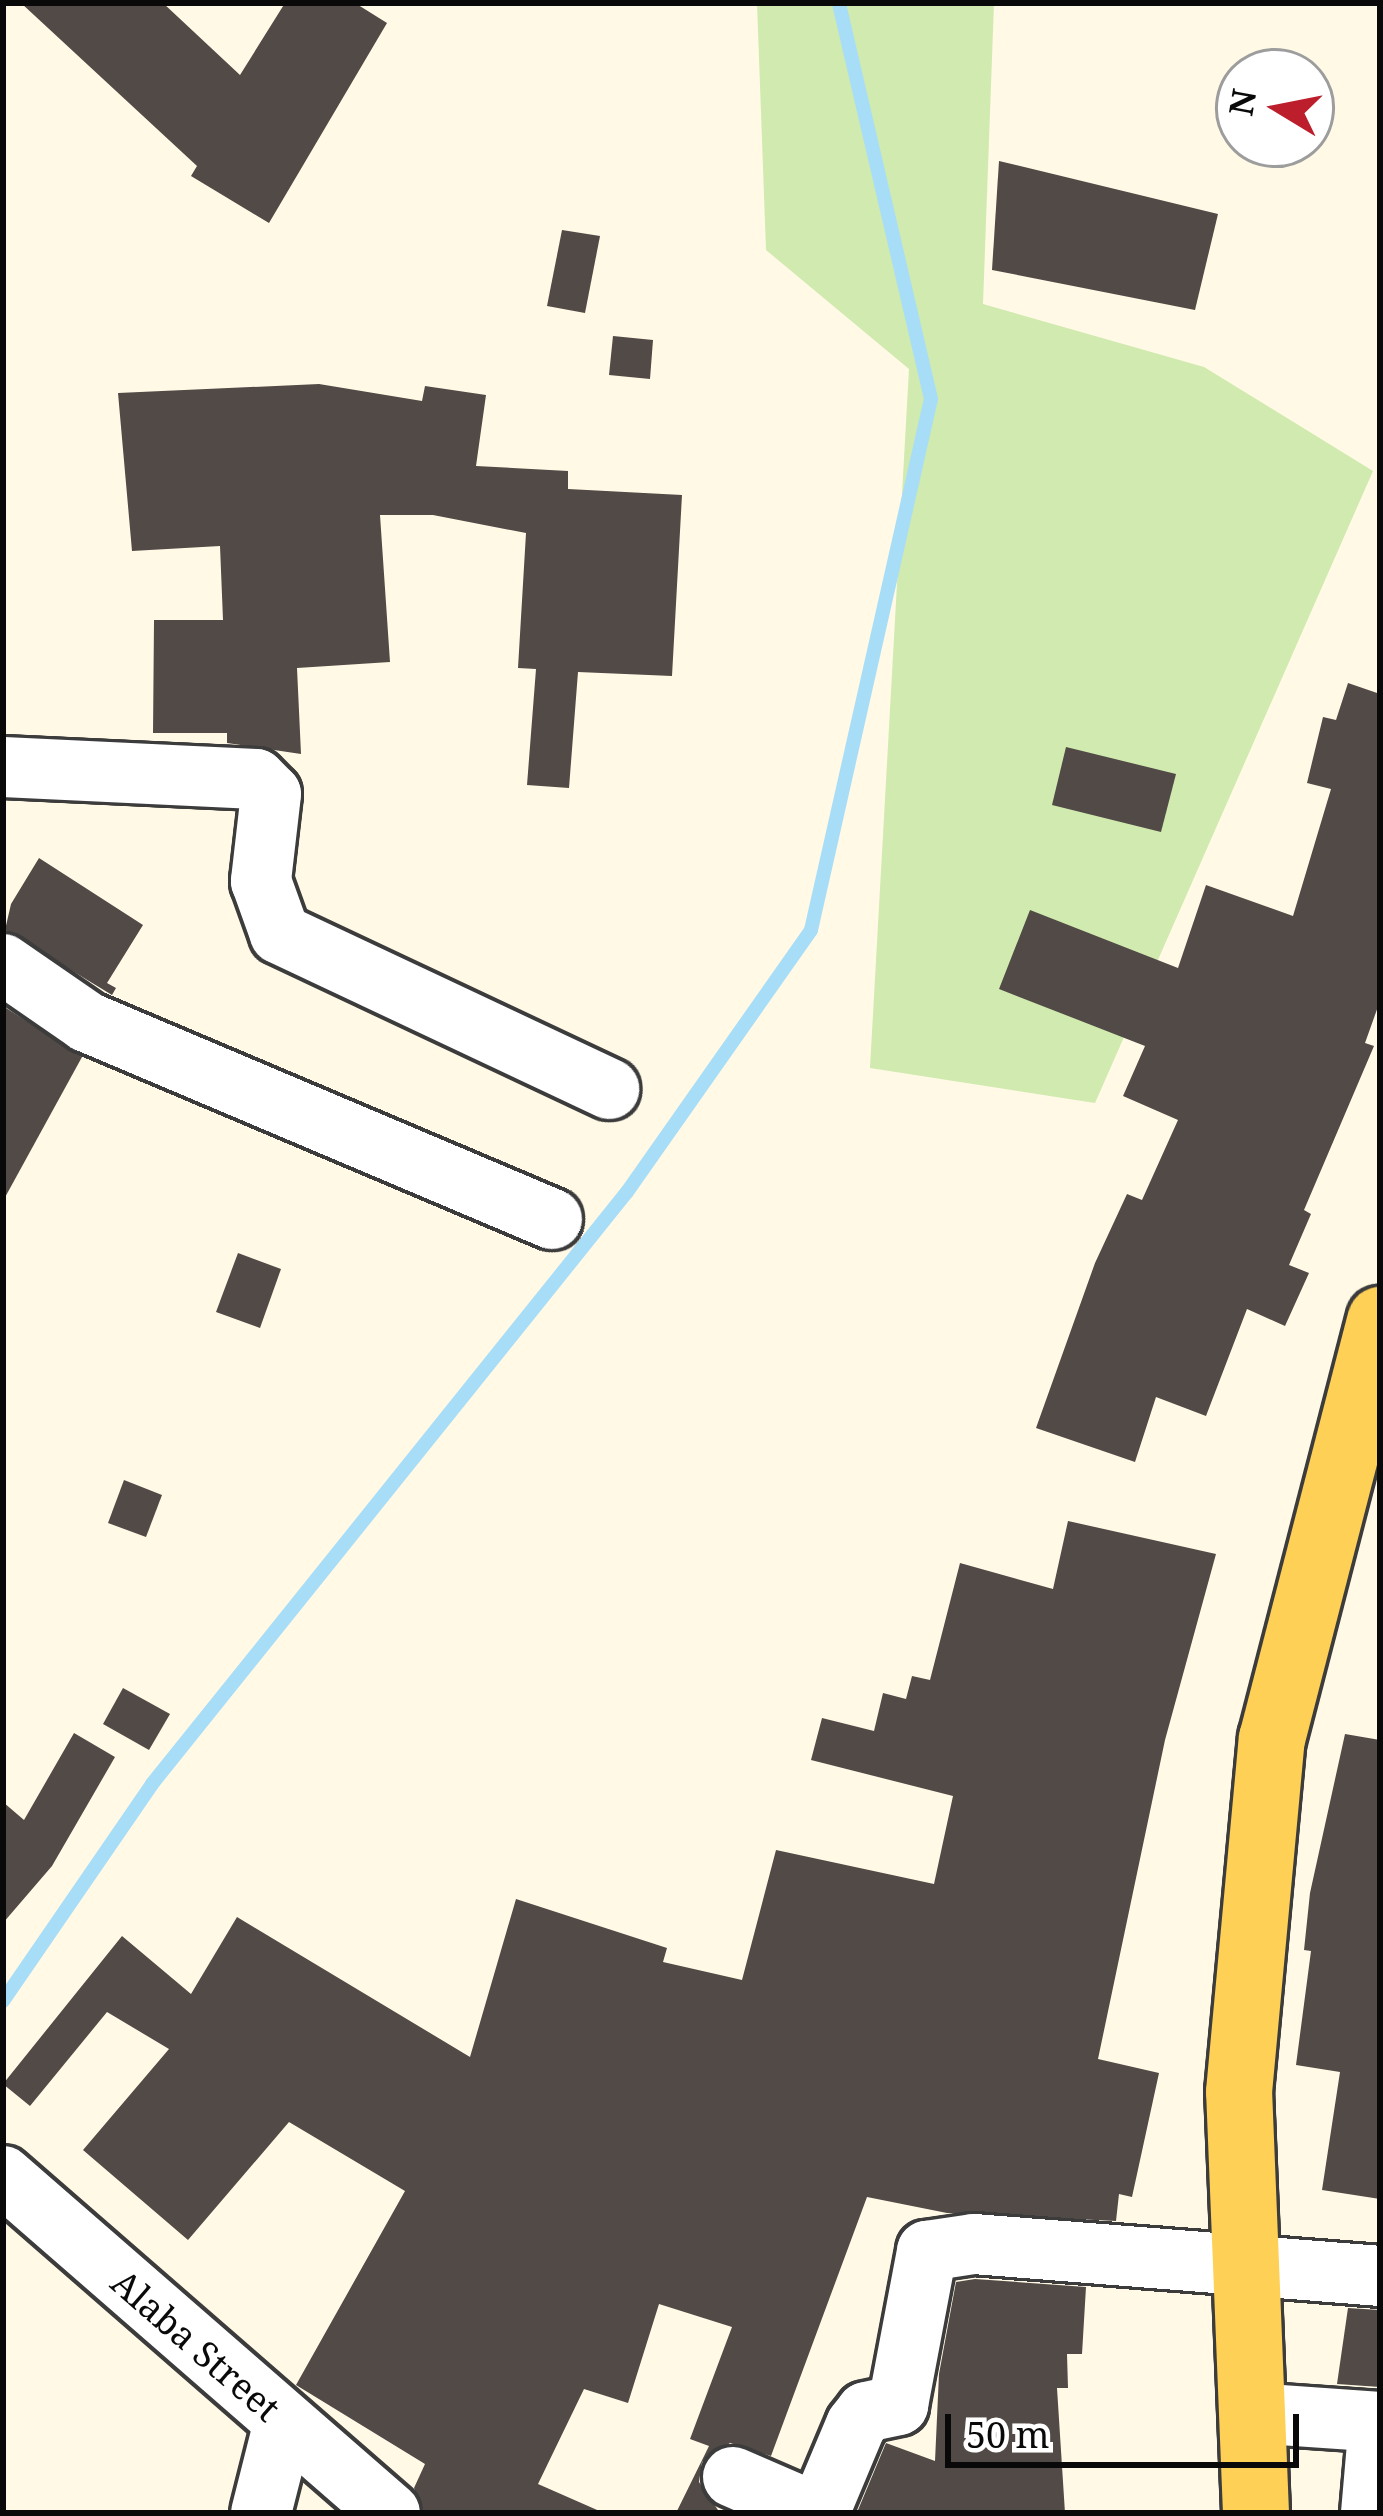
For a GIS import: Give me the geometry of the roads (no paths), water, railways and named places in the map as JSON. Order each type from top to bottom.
[{"type":"main road","points":[[1256,2513],[1240,2262],[1239,2092],[1272,1739],[1380,1320]]},
{"type":"street","points":[[3,767],[256,779],[271,794],[262,881],[280,934],[609,1089]]},
{"type":"street","points":[[3,964],[87,1022],[552,1220]]},
{"type":"street","name":"Alaba Street","points":[[3,2176],[390,2513]]},
{"type":"street","points":[[733,2477],[818,2513],[856,2425],[866,2412],[898,2405],[927,2251],[974,2244],[1380,2276]]},
{"type":"street","points":[[1252,2413],[1380,2422],[1371,2513]]},
{"type":"street","points":[[261,2513],[284,2422]]},
{"type":"waterway","points":[[3,2001],[152,1784],[627,1192],[811,930],[931,399],[839,3]]}]
